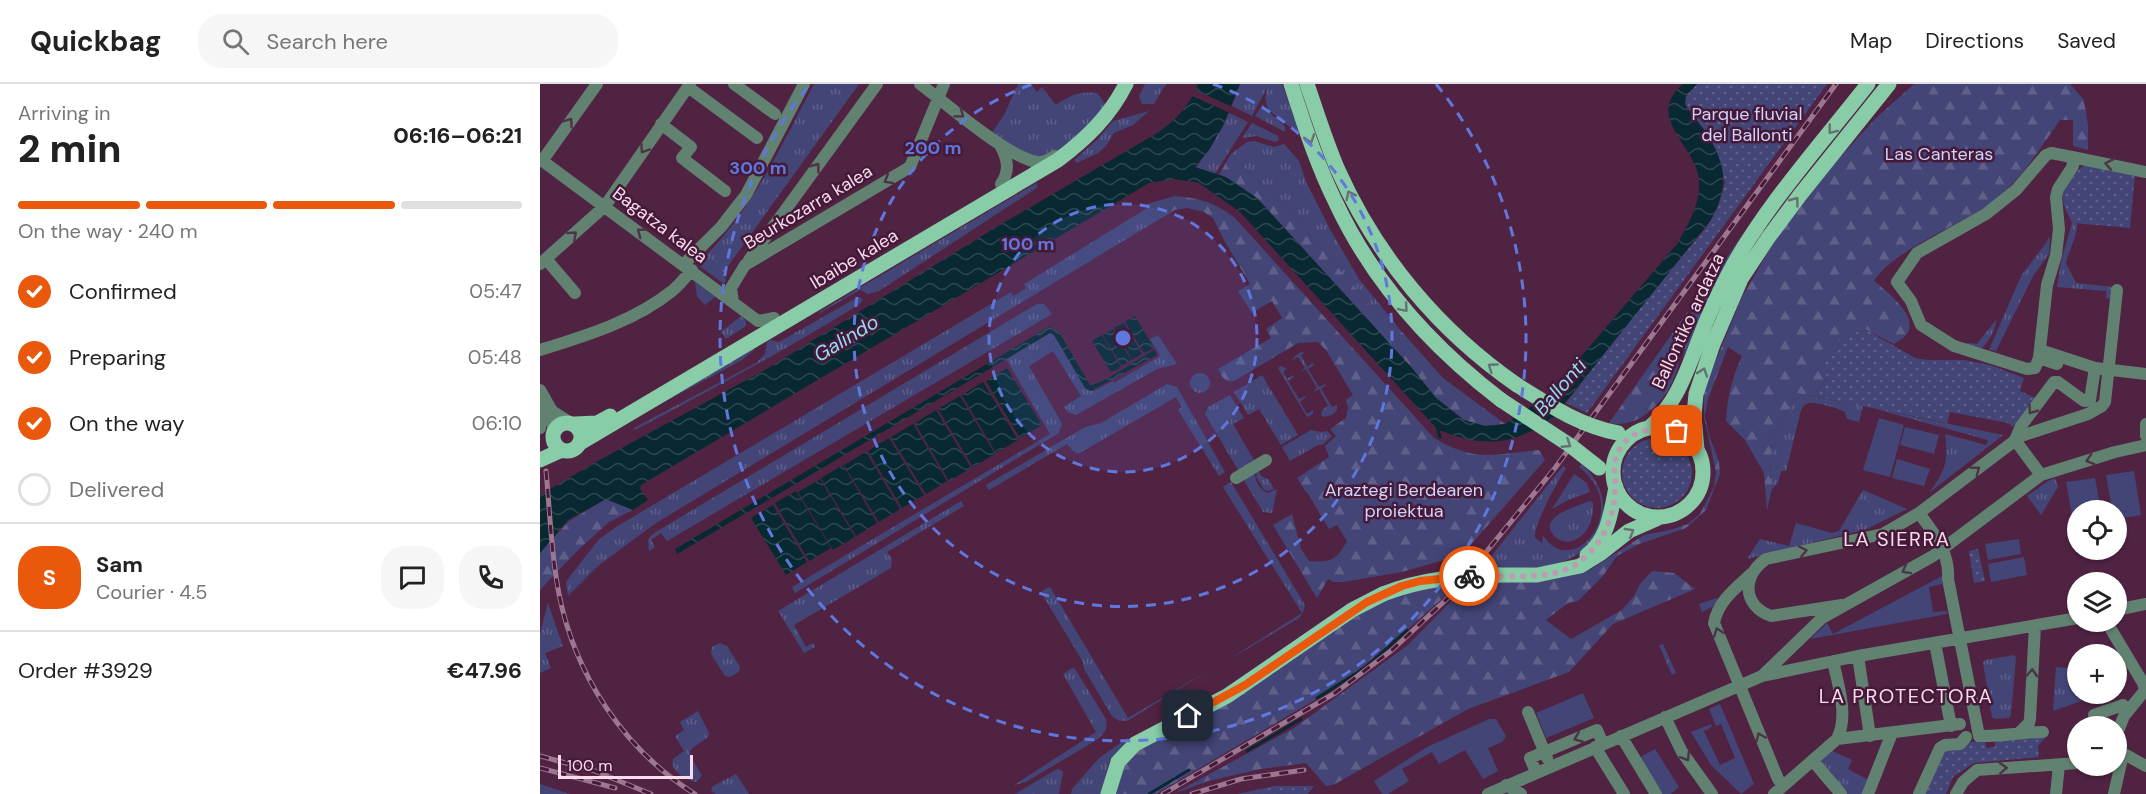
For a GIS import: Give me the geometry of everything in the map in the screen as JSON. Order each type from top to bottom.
[{"type":"main road","name":"Ibaibe kalea","points":[[1115,84],[1092,118],[1078,133],[1038,162],[774,318],[757,325],[597,423],[562,423],[550,438],[574,449],[580,443],[1058,160],[1082,141],[1110,112],[1126,84]]},
{"type":"main road","points":[[1291,84],[1326,181],[1345,222],[1365,256],[1393,295],[1426,333],[1471,376],[1501,400],[1571,446],[1599,468],[1615,484],[1623,500],[1633,510],[1646,516],[1661,517]]},
{"type":"main road","points":[[1108,794],[1114,770],[1125,752],[1135,744],[1227,696],[1352,610],[1383,594],[1402,586],[1438,578],[1537,575],[1580,566],[1629,531],[1682,510],[1697,494],[1703,472],[1697,450],[1677,431],[1663,428],[1618,433],[1593,427],[1571,417],[1517,386],[1481,360],[1416,295],[1389,261],[1365,223],[1337,168],[1307,84]]},
{"type":"main road","name":"Ballontiko ardatza","points":[[1644,430],[1663,416],[1674,399],[1708,316],[1730,270],[1757,228],[1868,84]]},
{"type":"main road","name":"Ballontiko ardatza","points":[[1697,450],[1694,415],[1696,394],[1713,344],[1741,279],[1800,195],[1887,86]]},
{"type":"main road","points":[[573,423],[580,431],[580,443]]},
{"type":"main road","points":[[1564,570],[1592,551],[1604,536],[1610,518],[1615,484],[1613,469],[1621,447],[1644,430]]},
{"type":"main road","points":[[540,460],[550,438]]},
{"type":"street","points":[[541,160],[597,84]]},
{"type":"street","points":[[734,84],[775,114]]},
{"type":"street","points":[[540,350],[610,326],[674,290],[688,267],[746,195],[804,84]]},
{"type":"street","points":[[745,265],[877,84]]},
{"type":"street","points":[[920,84],[1018,155],[1038,162],[1050,160],[1082,141]]},
{"type":"street","name":"Beurkozarra kalea","points":[[733,302],[731,288],[745,265],[910,167],[944,84]]},
{"type":"street","points":[[575,293],[543,262],[605,206],[689,86],[757,138]]},
{"type":"street","points":[[661,124],[694,143],[682,158],[724,191]]},
{"type":"street","points":[[1000,144],[1008,165],[1006,177],[1001,184]]},
{"type":"street","points":[[2072,157],[2073,166],[2058,189],[2056,197],[2059,229],[2056,255],[2047,285],[2040,354],[2036,368],[2027,369],[1954,346],[1921,326],[1911,301],[1897,282],[1917,252],[1986,214],[2016,190],[2046,155],[2063,154],[2146,172]]},
{"type":"street","name":"Bagatza kalea","points":[[541,160],[688,267],[733,302],[757,325]]},
{"type":"street","points":[[774,224],[785,241]]},
{"type":"street","points":[[1779,790],[1778,779],[1714,623],[1718,609],[1724,600],[1757,566],[1766,560],[1883,534],[1919,513],[2027,432],[2088,414],[2102,406],[2109,371],[2117,290]]},
{"type":"street","points":[[717,362],[723,354],[750,338],[757,325]]},
{"type":"street","points":[[2040,354],[2057,364]]},
{"type":"street","points":[[2040,354],[2109,371],[2146,374]]},
{"type":"street","points":[[2015,440],[2020,426],[2054,382],[2058,382],[2087,402],[2090,400],[2096,368]]},
{"type":"street","points":[[540,390],[552,411],[573,423]]},
{"type":"street","points":[[541,405],[550,438]]},
{"type":"street","points":[[2146,424],[2146,436]]},
{"type":"street","points":[[2015,440],[2041,475]]},
{"type":"street","points":[[1762,676],[1822,618],[1943,549],[2041,475],[2143,449]]},
{"type":"street","points":[[1236,478],[1266,460]]},
{"type":"street","points":[[1919,513],[1943,549],[1978,733],[1982,736],[2043,732]]},
{"type":"street","points":[[1751,574],[1750,597],[1761,612],[1771,616],[1842,605]]},
{"type":"street","points":[[2127,608],[2146,604]]},
{"type":"street","points":[[1488,794],[1762,676],[1858,656],[2067,620]]},
{"type":"street","points":[[2020,732],[2030,719],[2035,626]]},
{"type":"street","points":[[2113,632],[2146,691],[2124,716]]},
{"type":"street","points":[[1802,638],[1800,655],[1806,666]]},
{"type":"street","points":[[1837,739],[1955,725],[1935,644]]},
{"type":"street","points":[[1858,656],[1870,736]]},
{"type":"street","points":[[1779,790],[1837,739],[1842,730],[1843,719],[1833,661]]},
{"type":"street","points":[[2094,715],[2123,705]]},
{"type":"street","points":[[1528,712],[1551,766]]},
{"type":"street","points":[[1665,717],[1682,752],[1710,793]]},
{"type":"street","points":[[1536,772],[1530,758],[1598,730],[1599,745],[1624,794]]},
{"type":"street","points":[[1868,794],[1892,733]]},
{"type":"street","points":[[1621,736],[1656,794]]},
{"type":"street","points":[[1919,794],[1940,748],[1945,745],[1960,744],[1965,737]]},
{"type":"street","points":[[2127,756],[2146,766]]},
{"type":"street","points":[[1813,761],[1841,794]]},
{"type":"street","points":[[1956,794],[1963,782],[1977,770],[2067,764]]},
{"type":"street","points":[[2056,794],[2059,765]]},
{"type":"street","points":[[2114,794],[2117,776]]},
{"type":"street","points":[[1506,785],[1521,794]]},
{"type":"green space","points":[[814,84],[859,84],[723,273],[726,280],[724,284],[697,264],[716,245],[749,202]]},
{"type":"green space","points":[[1018,84],[1031,84],[1037,92],[1042,87],[1056,105],[1075,94],[1097,93],[1107,106],[1091,128],[1045,164],[991,134],[1004,115]]},
{"type":"green space","points":[[1145,84],[1167,84],[1154,104],[1142,104],[1139,96]]},
{"type":"green space","points":[[1240,84],[1282,84],[1299,131],[1268,109],[1265,98],[1268,86],[1252,116],[1232,106]]},
{"type":"green space","name":"Parque fluvial del Ballonti","points":[[1697,84],[1827,84],[1587,413],[1566,403],[1648,297],[1705,229],[1718,207],[1725,183],[1719,158],[1706,133],[1685,104],[1686,96]]},
{"type":"green space","name":"Las Canteras","points":[[1914,84],[2070,84],[2084,100],[2088,126],[2088,150],[2073,146],[2073,120],[2060,120],[2028,166],[2000,196],[1976,213],[1910,249],[1883,270],[1874,281],[1906,313],[1909,328],[1905,336],[1894,344],[1865,329],[1813,396],[1796,393],[1772,443],[1770,474],[1772,489],[1767,510],[1764,473],[1745,440],[1726,421],[1731,388],[1742,356],[1728,347],[1708,399],[1705,416],[1719,462],[1720,474],[1706,510],[1686,528],[1639,544],[1617,556],[1602,577],[1578,601],[1568,603],[1546,620],[1571,639],[1622,610],[1652,571],[1674,573],[1695,589],[1613,624],[1569,672],[1468,709],[1335,784],[1326,786],[1306,763],[1261,769],[1208,781],[1173,794],[1294,728],[1408,645],[1470,582],[1516,581],[1591,569],[1644,535],[1688,524],[1700,514],[1714,487],[1716,472],[1704,417],[1704,389],[1742,297],[1793,209],[1876,118]]},
{"type":"green space","points":[[1263,104],[1267,111],[1285,127],[1285,131],[1255,116]]},
{"type":"green space","points":[[1149,111],[1133,125],[1114,133],[1106,146],[1098,153],[1077,163],[1074,160],[1097,140],[1113,121]]},
{"type":"green space","points":[[1229,113],[1248,122],[1215,174],[1196,168],[1223,126]]},
{"type":"green space","points":[[1252,123],[1278,136],[1279,140],[1275,142],[1257,136],[1242,138]]},
{"type":"green space","points":[[1254,141],[1274,147],[1284,144],[1299,161],[1306,182],[1359,279],[1402,332],[1376,312],[1296,219],[1231,154],[1247,142]]},
{"type":"green space","points":[[1231,154],[1296,219],[1376,312],[1402,332],[1443,378],[1505,424],[1485,426],[1464,420],[1436,398],[1411,367],[1257,198],[1219,175]]},
{"type":"green space","points":[[2088,163],[2135,174],[2130,228],[2072,223],[2064,205],[2063,194],[2071,178]]},
{"type":"green space","points":[[1036,183],[1038,187],[879,291],[868,294],[861,290],[858,291],[819,312]]},
{"type":"green space","name":"Araztegi Berdearen proiektua","points":[[1175,196],[1207,202],[1235,218],[1434,438],[1449,446],[1474,454],[1497,455],[1539,450],[1545,460],[1458,556],[1402,572],[1343,582],[1328,579],[1317,598],[1273,525],[1292,514],[1301,549],[1309,561],[1332,559],[1347,541],[1337,525],[1329,529],[1297,478],[1329,457],[1325,446],[1336,436],[1330,429],[1346,418],[1348,407],[1346,400],[1353,395],[1326,350],[1318,342],[1298,343],[1234,381],[1224,379],[1218,369],[1271,338],[1266,329],[1282,318],[1272,301],[1252,313],[1238,291],[1250,284],[1213,218],[1204,212],[1187,208],[1175,210],[1158,220],[1147,204]]},
{"type":"green space","points":[[1149,207],[1158,220],[656,523],[599,565],[568,596],[566,582],[599,539],[616,527],[1011,292],[1013,296],[1026,288],[1024,284]]},
{"type":"green space","points":[[2072,223],[2077,223],[2077,228],[2066,263],[2076,283],[2113,287],[2113,299],[2106,298],[2106,291],[2057,287],[2061,262]]},
{"type":"green space","points":[[1746,229],[1722,270],[1682,366],[1692,309]]},
{"type":"green space","points":[[2049,237],[2049,254],[2033,276],[1996,351],[1989,350],[2021,276]]},
{"type":"green space","points":[[695,282],[715,297],[705,305],[697,296]]},
{"type":"green space","points":[[858,297],[863,299],[860,304],[832,321],[749,369],[635,430],[634,428],[756,363],[765,354],[767,342],[771,340],[779,342]]},
{"type":"green space","points":[[1037,304],[1044,304],[1052,314],[667,541],[661,533],[651,540],[655,547],[649,551],[648,539],[654,533]]},
{"type":"green space","points":[[1688,311],[1678,366],[1669,389],[1662,399],[1644,416],[1633,421],[1621,424],[1609,423]]},
{"type":"green space","points":[[741,316],[746,321],[746,326],[726,339],[721,332]]},
{"type":"green space","points":[[1996,320],[1991,336],[1981,349],[1955,342],[1977,344]]},
{"type":"green space","points":[[1865,329],[1915,358],[1963,360],[1990,365],[2024,378],[2020,391],[2036,398],[2013,427],[2008,423],[1950,412],[1947,423],[1813,396],[1827,379],[1823,361],[1838,340]]},
{"type":"green space","points":[[1050,333],[1054,335],[1087,390],[1094,391],[1113,381],[1114,383],[1160,356],[1150,339],[1158,335],[1177,364],[1157,369],[1076,415],[1068,412],[1064,407],[1081,396],[1053,351],[1029,366],[1062,424],[1059,433],[795,593],[792,587],[1050,434],[1006,359]]},
{"type":"green space","points":[[754,347],[754,350],[742,360],[631,420]]},
{"type":"green space","points":[[1301,352],[1305,353],[1301,355],[1307,367],[1313,363],[1314,365],[1308,369],[1319,387],[1326,385],[1321,389],[1332,407],[1337,405],[1337,410],[1332,415],[1324,417],[1321,415],[1322,410],[1328,406],[1319,389],[1312,393],[1317,388],[1306,369],[1300,372],[1305,368],[1298,357],[1292,360]]},
{"type":"green space","points":[[1281,366],[1287,369],[1283,372],[1287,379],[1293,375],[1294,377],[1288,381],[1299,399],[1306,396],[1300,402],[1307,414],[1313,410],[1313,414],[1307,417],[1278,368]]},
{"type":"green space","points":[[1200,373],[1207,376],[1210,383],[1207,390],[1200,393],[1193,390],[1190,383],[1193,376]]},
{"type":"green space","points":[[1262,375],[1298,435],[1281,445],[1259,409],[1248,415],[1234,392]]},
{"type":"green space","points":[[1167,384],[1177,387],[1225,472],[1219,476],[1178,410],[1182,407],[1176,397],[1078,454],[1067,444],[989,490],[986,485],[1085,427],[1101,423]]},
{"type":"green space","points":[[1796,393],[1863,406],[1859,422],[1847,419],[1845,412],[1833,407],[1813,403],[1805,405],[1801,410],[1786,471],[1781,471],[1778,483],[1772,489],[1770,474],[1772,443]]},
{"type":"green space","points":[[1230,395],[1244,418],[1233,424],[1255,462],[1238,470],[1205,414],[1208,407]]},
{"type":"green space","points":[[1872,408],[2003,435],[1929,493],[1939,478],[1946,459],[1945,434],[1986,445],[1988,440]]},
{"type":"green space","points":[[1879,418],[1904,425],[1890,477],[1863,470]]},
{"type":"green space","points":[[1905,427],[1939,435],[1934,454],[1900,445]]},
{"type":"green space","points":[[1311,430],[1327,431],[1332,436],[1322,445],[1290,461],[1282,447]]},
{"type":"green space","points":[[1650,438],[1664,438],[1677,444],[1686,453],[1692,466],[1690,486],[1682,498],[1664,508],[1650,508],[1637,502],[1628,493],[1622,480],[1622,466],[1628,453],[1637,444]]},
{"type":"green space","points":[[1897,459],[1930,469],[1924,486],[1892,478]]},
{"type":"green space","points":[[1582,464],[1600,490],[1603,504],[1603,518],[1599,531],[1591,543],[1580,553],[1555,564],[1535,567],[1482,568],[1563,466],[1566,468],[1538,523],[1535,538],[1542,543],[1543,535],[1555,547],[1568,550],[1581,545],[1592,535],[1600,520],[1601,502],[1595,484],[1579,467]]},
{"type":"green space","points":[[1258,469],[1261,476],[1268,479],[1274,489],[1264,490],[1256,476]]},
{"type":"green space","points":[[2134,471],[2141,515],[2127,517],[2127,500],[2110,500],[2106,475]]},
{"type":"green space","points":[[1255,472],[1262,490],[1268,493],[1277,489],[1272,513],[1263,512],[1243,479]]},
{"type":"green space","points":[[1574,474],[1587,483],[1590,492],[1552,509]]},
{"type":"green space","points":[[2055,478],[2058,487],[2041,515],[2027,496]]},
{"type":"green space","points":[[2095,478],[2099,500],[2069,500],[2066,482]]},
{"type":"green space","points":[[1231,482],[1305,605],[1303,612],[1299,618],[1228,660],[1302,613],[1223,487]]},
{"type":"green space","points":[[1863,490],[1907,509],[1867,529],[1747,559],[1760,539],[1789,546],[1796,523],[1832,533],[1839,531]]},
{"type":"green space","points":[[606,499],[633,510],[609,522],[578,550],[540,590],[540,553],[569,521]]},
{"type":"green space","points":[[961,501],[964,506],[887,552],[892,559],[891,568],[794,625],[806,647],[813,643],[815,647],[804,653],[778,611]]},
{"type":"green space","points":[[1590,501],[1593,503],[1592,516],[1585,533],[1568,542],[1555,537],[1550,527],[1551,522],[1562,512]]},
{"type":"green space","points":[[2019,539],[2021,554],[1988,560],[1985,544]]},
{"type":"green space","points":[[1978,549],[1985,581],[1974,583],[1969,551]]},
{"type":"green space","points":[[2024,557],[2027,575],[1991,582],[1988,564]]},
{"type":"green space","points":[[1942,576],[1942,584],[1929,587],[1933,612],[1947,611],[1947,614],[1810,639],[1827,623],[1833,634]]},
{"type":"green space","points":[[1461,582],[1340,685],[1156,794],[1115,794],[1127,757],[1358,614],[1398,595]]},
{"type":"green space","points":[[1050,587],[1128,718],[1211,669],[1129,720],[1116,719],[1084,669],[1083,662],[1042,594],[1043,590]]},
{"type":"green space","points":[[1719,599],[1712,607],[1702,612],[1699,604]]},
{"type":"green space","points":[[548,603],[563,646],[545,653],[551,668],[540,673],[540,634]]},
{"type":"green space","points":[[720,643],[727,646],[740,667],[739,672],[730,677],[725,676],[711,654],[712,647]]},
{"type":"green space","points":[[1663,644],[1676,673],[1672,675],[1659,645]]},
{"type":"green space","points":[[2014,655],[2016,657],[2011,715],[2009,718],[1995,719],[1992,717],[1983,663],[1985,660]]},
{"type":"green space","points":[[2056,667],[2067,668],[2067,704],[2073,704],[2053,711]]},
{"type":"green space","points":[[1072,668],[1075,669],[1106,719],[1105,730],[1098,739],[1026,782],[1014,785],[1096,732],[1063,674]]},
{"type":"green space","points":[[1583,693],[1594,718],[1546,738],[1536,713]]},
{"type":"green space","points":[[1720,704],[1754,784],[1741,794],[1711,765],[1691,732],[1711,724],[1712,727],[1704,731],[1720,765],[1735,758],[1721,724],[1716,726],[1709,709]]},
{"type":"green space","points":[[698,711],[709,733],[708,737],[690,750],[690,755],[702,776],[696,782],[676,771],[673,759],[684,751],[675,736],[684,730],[680,722]]},
{"type":"green space","points":[[1489,719],[1496,719],[1506,736],[1502,742],[1488,748],[1498,771],[1483,779],[1465,750],[1439,764],[1432,752],[1402,769],[1409,781],[1388,794],[1382,794],[1374,781],[1427,747]]},
{"type":"green space","points":[[2045,735],[2038,746],[2039,757],[1974,763],[1953,777],[1946,794],[1923,794],[1945,748],[1985,740],[1986,748],[1995,747],[1995,740]]},
{"type":"green space","points":[[1129,737],[1109,763],[1102,794],[1071,794],[1072,789],[1099,758]]},
{"type":"green space","points":[[1655,749],[1679,787],[1671,794],[1662,794],[1639,758]]},
{"type":"green space","points":[[1830,750],[1852,760],[1848,769],[1870,781],[1864,794],[1844,794],[1816,761]]},
{"type":"green space","points":[[1057,769],[1063,772],[1059,794],[1015,794]]},
{"type":"green space","points":[[736,774],[749,794],[716,794],[711,791],[713,786]]},
{"type":"green space","points":[[540,784],[570,794],[540,794]]},
{"type":"green space","points":[[1275,786],[1314,786],[1308,794],[1237,794]]},
{"type":"water","points":[[1198,84],[1240,84],[1223,126],[1209,150],[1195,167],[1226,177],[1257,198],[1411,367],[1436,398],[1464,420],[1485,426],[1505,424],[1549,394],[1677,244],[1694,211],[1699,193],[1698,174],[1694,162],[1669,118],[1669,107],[1673,95],[1683,84],[1697,84],[1686,96],[1685,104],[1705,131],[1718,154],[1723,175],[1721,196],[1711,220],[1552,419],[1523,435],[1496,441],[1482,441],[1437,429],[1240,212],[1199,183],[1174,179],[1149,183],[641,485],[640,489],[648,500],[633,510],[606,499],[568,520],[540,553],[540,495],[765,370],[998,226],[1159,132],[1182,111]]},
{"type":"water","points":[[1135,316],[1154,348],[1144,353],[1125,322]]},
{"type":"water","points":[[1124,323],[1142,354],[1132,360],[1114,328]]},
{"type":"water","points":[[1049,327],[1059,332],[1090,385],[1111,376],[1154,350],[1157,355],[1091,391],[1085,388],[1054,335],[1050,333],[677,554],[675,549]]},
{"type":"water","points":[[1113,329],[1131,360],[1122,366],[1103,335]]},
{"type":"water","points":[[1102,335],[1121,367],[1111,372],[1092,341]]},
{"type":"water","points":[[1007,368],[1042,425],[1020,438],[986,381]]},
{"type":"water","points":[[983,382],[1018,440],[996,453],[962,395]]},
{"type":"water","points":[[960,396],[995,454],[973,467],[938,409]]},
{"type":"water","points":[[936,410],[971,468],[949,481],[915,423]]},
{"type":"water","points":[[913,424],[947,481],[926,494],[891,437]]},
{"type":"water","points":[[889,438],[924,495],[902,508],[868,451]]},
{"type":"water","points":[[866,452],[900,509],[879,522],[844,465]]},
{"type":"water","points":[[843,465],[877,523],[856,536],[821,478]]},
{"type":"water","points":[[820,479],[855,537],[833,550],[798,492]]},
{"type":"water","points":[[796,491],[831,548],[809,561],[775,503]]},
{"type":"water","points":[[773,505],[807,562],[786,575],[751,518]]},
{"type":"pier","points":[[1193,89],[1235,108],[1232,114],[1190,95]]},
{"type":"waterway","points":[[1437,427],[1440,437]]},
{"type":"waterway","points":[[1317,698],[1366,667],[1407,630]]},
{"type":"waterway","points":[[1247,751],[1301,719]]},
{"type":"waterway","points":[[1149,794],[1189,770]]},
{"type":"railway","points":[[1163,794],[1335,693],[1392,650],[1450,596],[1555,468],[1836,84]]},
{"type":"railway","points":[[546,471],[556,579],[577,653],[606,708],[625,733],[646,756],[695,794]]},
{"type":"railway","points":[[540,756],[595,771],[651,794]]},
{"type":"railway","points":[[540,768],[615,788]]},
{"type":"railway","points":[[1192,794],[1241,779],[1304,770]]},
{"type":"way so far","points":[[1469,576],[1545,574],[1564,570],[1579,561],[1592,551],[1604,536],[1616,487],[1613,469],[1621,447],[1638,432],[1649,428],[1677,431]]},
{"type":"district","name":"LA SIERRA","points":[[1897,539]]},
{"type":"district","name":"LA PROTECTORA","points":[[1906,696]]},
{"type":"route","points":[[1188,716],[1245,685],[1352,610],[1383,594],[1420,581],[1469,576]]},
{"type":"water label","name":"Galindo","points":[[846,338]]},
{"type":"water label","name":"Ballonti","points":[[1560,387]]}]
